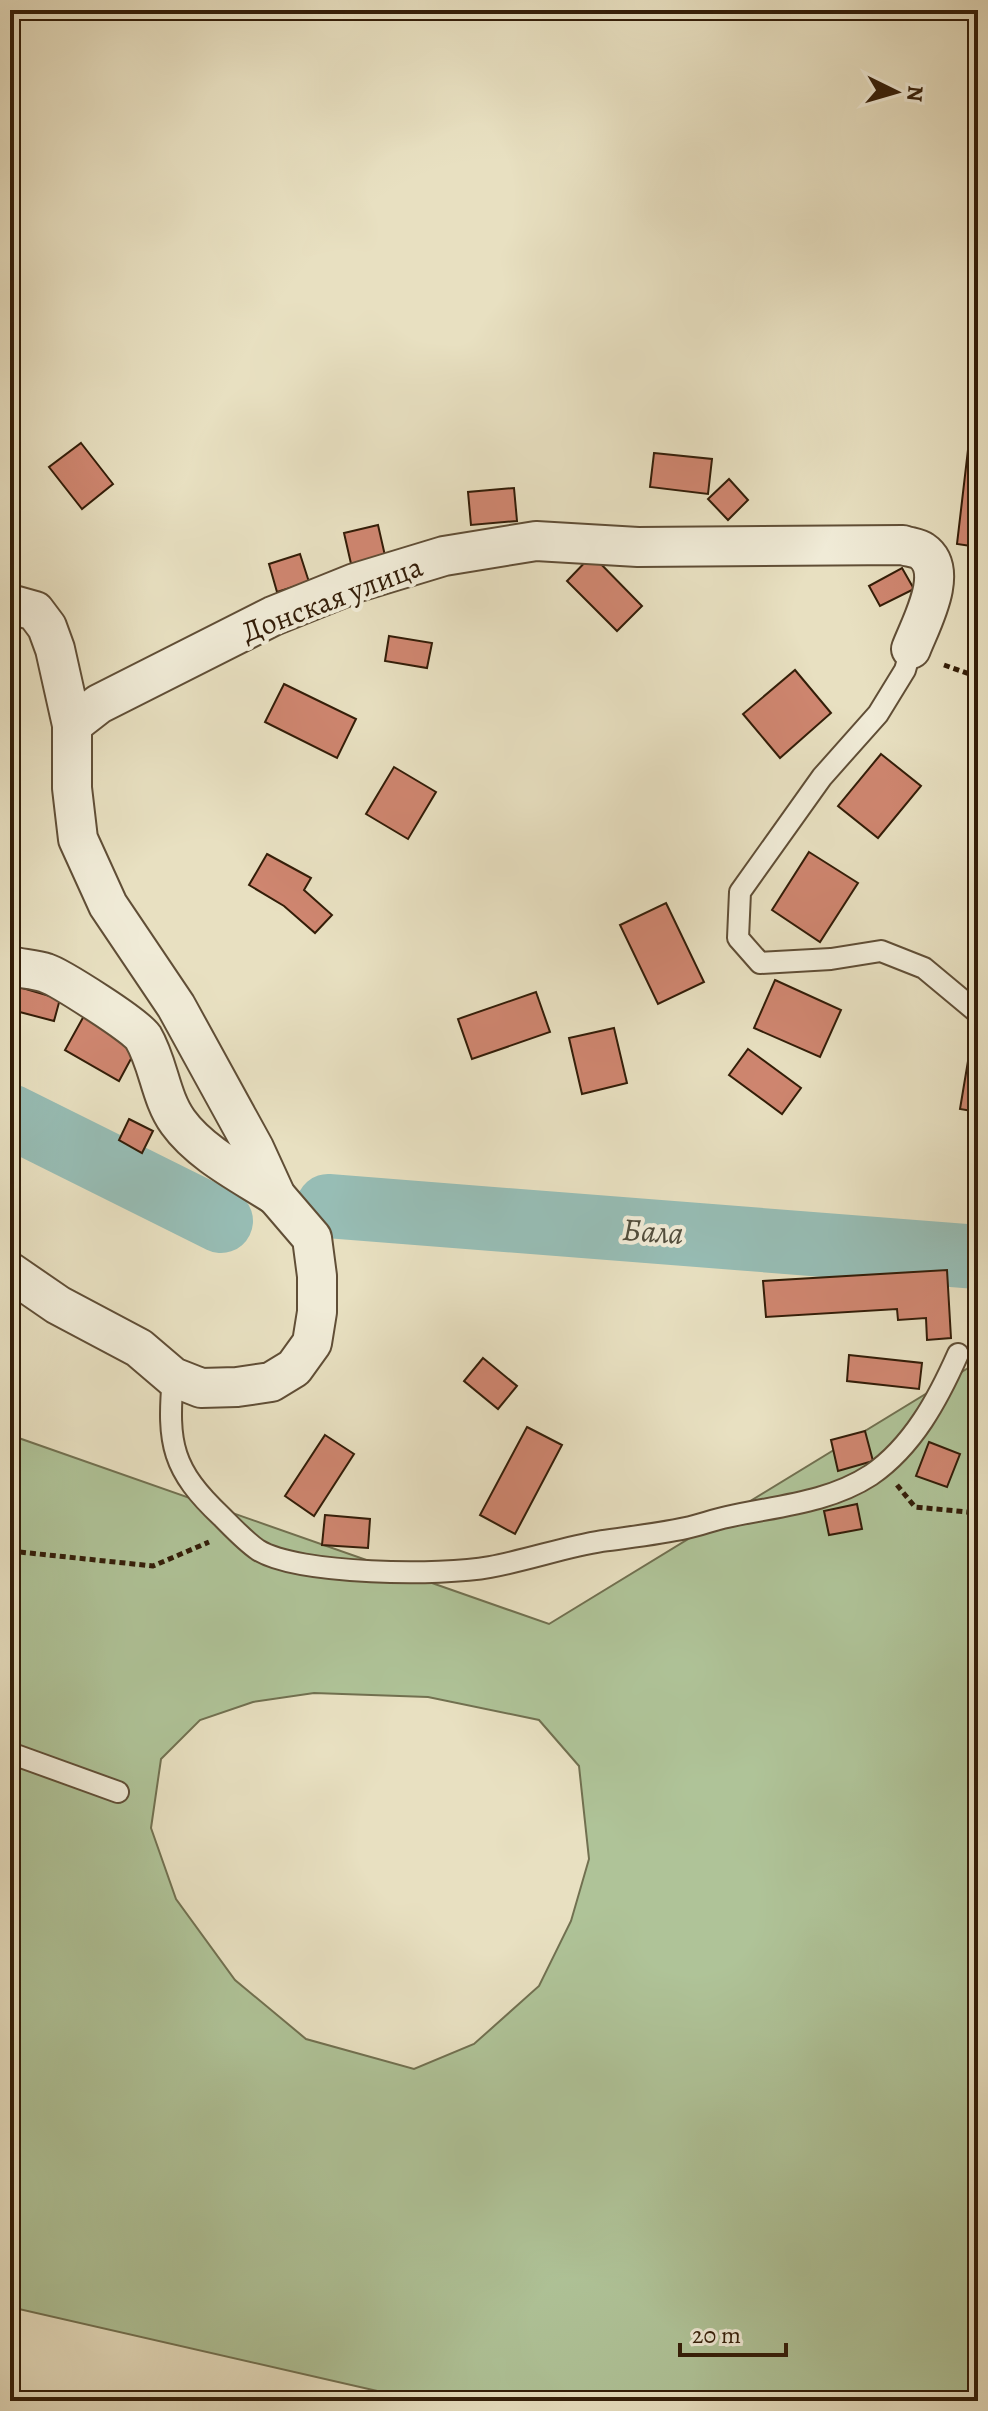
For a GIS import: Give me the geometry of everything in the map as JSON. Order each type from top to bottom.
[{"type":"street","name":"Донская улица","points":[[72,725],[99,704],[273,616],[355,583],[444,556],[536,541],[638,547],[903,545],[923,551],[934,569],[934,591],[911,649]]},
{"type":"street","points":[[10,604],[35,611],[47,627],[55,649],[72,725],[72,788],[78,839],[91,873],[108,905],[176,1006],[254,1148],[276,1196]]},
{"type":"street","points":[[10,966],[66,981],[142,1033],[167,1104],[180,1124],[220,1159],[276,1196],[312,1238],[317,1300],[312,1343],[294,1368],[271,1382],[201,1388],[173,1377],[139,1348],[58,1305],[10,1272]]},
{"type":"lane","points":[[911,649],[905,670],[878,714],[822,777],[740,892],[738,938],[760,963],[831,959],[881,951],[924,968],[978,1013]]},
{"type":"lane","points":[[173,1377],[171,1437],[177,1463],[201,1498],[258,1550],[288,1562],[337,1569],[440,1572],[489,1567],[595,1543],[687,1528],[838,1492],[894,1457],[941,1392],[958,1354]]},
{"type":"lane","points":[[10,1753],[118,1792]]},
{"type":"path","points":[[882,1466],[915,1507],[978,1513]]},
{"type":"path","points":[[10,1551],[153,1566],[236,1530]]},
{"type":"green space","points":[[978,1362],[978,2401],[421,2401],[10,2307],[10,1435],[549,1624]],"holes":[[[314,1693],[428,1697],[539,1720],[579,1766],[589,1859],[571,1921],[539,1986],[474,2044],[414,2069],[306,2039],[235,1980],[176,1899],[151,1828],[161,1759],[200,1720],[253,1702]]]},
{"type":"building","points":[[973,407],[978,408],[978,547],[957,544]]},
{"type":"building","points":[[81,443],[113,484],[82,509],[49,467]]},
{"type":"building","points":[[654,453],[712,459],[708,494],[650,487]]},
{"type":"building","points":[[729,479],[748,500],[728,520],[708,499]]},
{"type":"building","points":[[514,488],[517,521],[471,525],[468,492]]},
{"type":"building","points":[[378,525],[386,560],[352,568],[344,533]]},
{"type":"building","points":[[300,554],[309,582],[277,592],[269,564]]},
{"type":"building","points":[[592,555],[642,606],[617,631],[567,581]]},
{"type":"building","points":[[902,568],[914,589],[880,606],[869,586]]},
{"type":"building","points":[[389,636],[432,643],[427,668],[385,661]]},
{"type":"building","points":[[795,670],[831,713],[780,758],[743,714]]},
{"type":"building","points":[[284,684],[356,719],[337,758],[265,722]]},
{"type":"building","points":[[881,754],[921,786],[878,838],[838,806]]},
{"type":"building","points":[[394,767],[436,792],[408,839],[366,814]]},
{"type":"building","points":[[809,852],[858,883],[820,942],[772,910]]},
{"type":"building","points":[[267,854],[311,878],[304,890],[332,915],[315,933],[284,906],[249,885]]},
{"type":"building","points":[[666,903],[704,982],[658,1004],[620,925]]},
{"type":"building","points":[[775,980],[841,1010],[820,1057],[754,1028]]},
{"type":"building","points":[[19,987],[60,999],[54,1021],[12,1010]]},
{"type":"building","points":[[536,992],[550,1032],[472,1059],[458,1019]]},
{"type":"building","points":[[85,1014],[139,1044],[119,1081],[65,1050]]},
{"type":"building","points":[[614,1028],[627,1083],[582,1094],[569,1038]]},
{"type":"building","points":[[748,1049],[801,1088],[782,1114],[729,1075]]},
{"type":"building","points":[[968,1061],[978,1062],[978,1112],[960,1109]]},
{"type":"building","points":[[129,1119],[153,1131],[142,1153],[119,1140]]},
{"type":"building","points":[[947,1270],[951,1338],[927,1340],[926,1318],[898,1320],[897,1309],[766,1317],[763,1281]]},
{"type":"building","points":[[849,1355],[922,1363],[919,1389],[847,1381]]},
{"type":"building","points":[[483,1358],[517,1386],[498,1409],[464,1381]]},
{"type":"building","points":[[527,1427],[562,1445],[515,1534],[480,1515]]},
{"type":"building","points":[[865,1431],[873,1461],[838,1471],[831,1440]]},
{"type":"building","points":[[325,1435],[354,1454],[314,1516],[285,1496]]},
{"type":"building","points":[[929,1442],[960,1454],[947,1487],[916,1476]]},
{"type":"building","points":[[857,1504],[862,1529],[829,1535],[824,1511]]},
{"type":"building","points":[[325,1515],[370,1519],[368,1548],[322,1545]]},
{"type":"waterway","name":"Бала","points":[[10,1116],[221,1221]]},
{"type":"waterway","name":"Бала","points":[[328,1206],[978,1257]]}]
